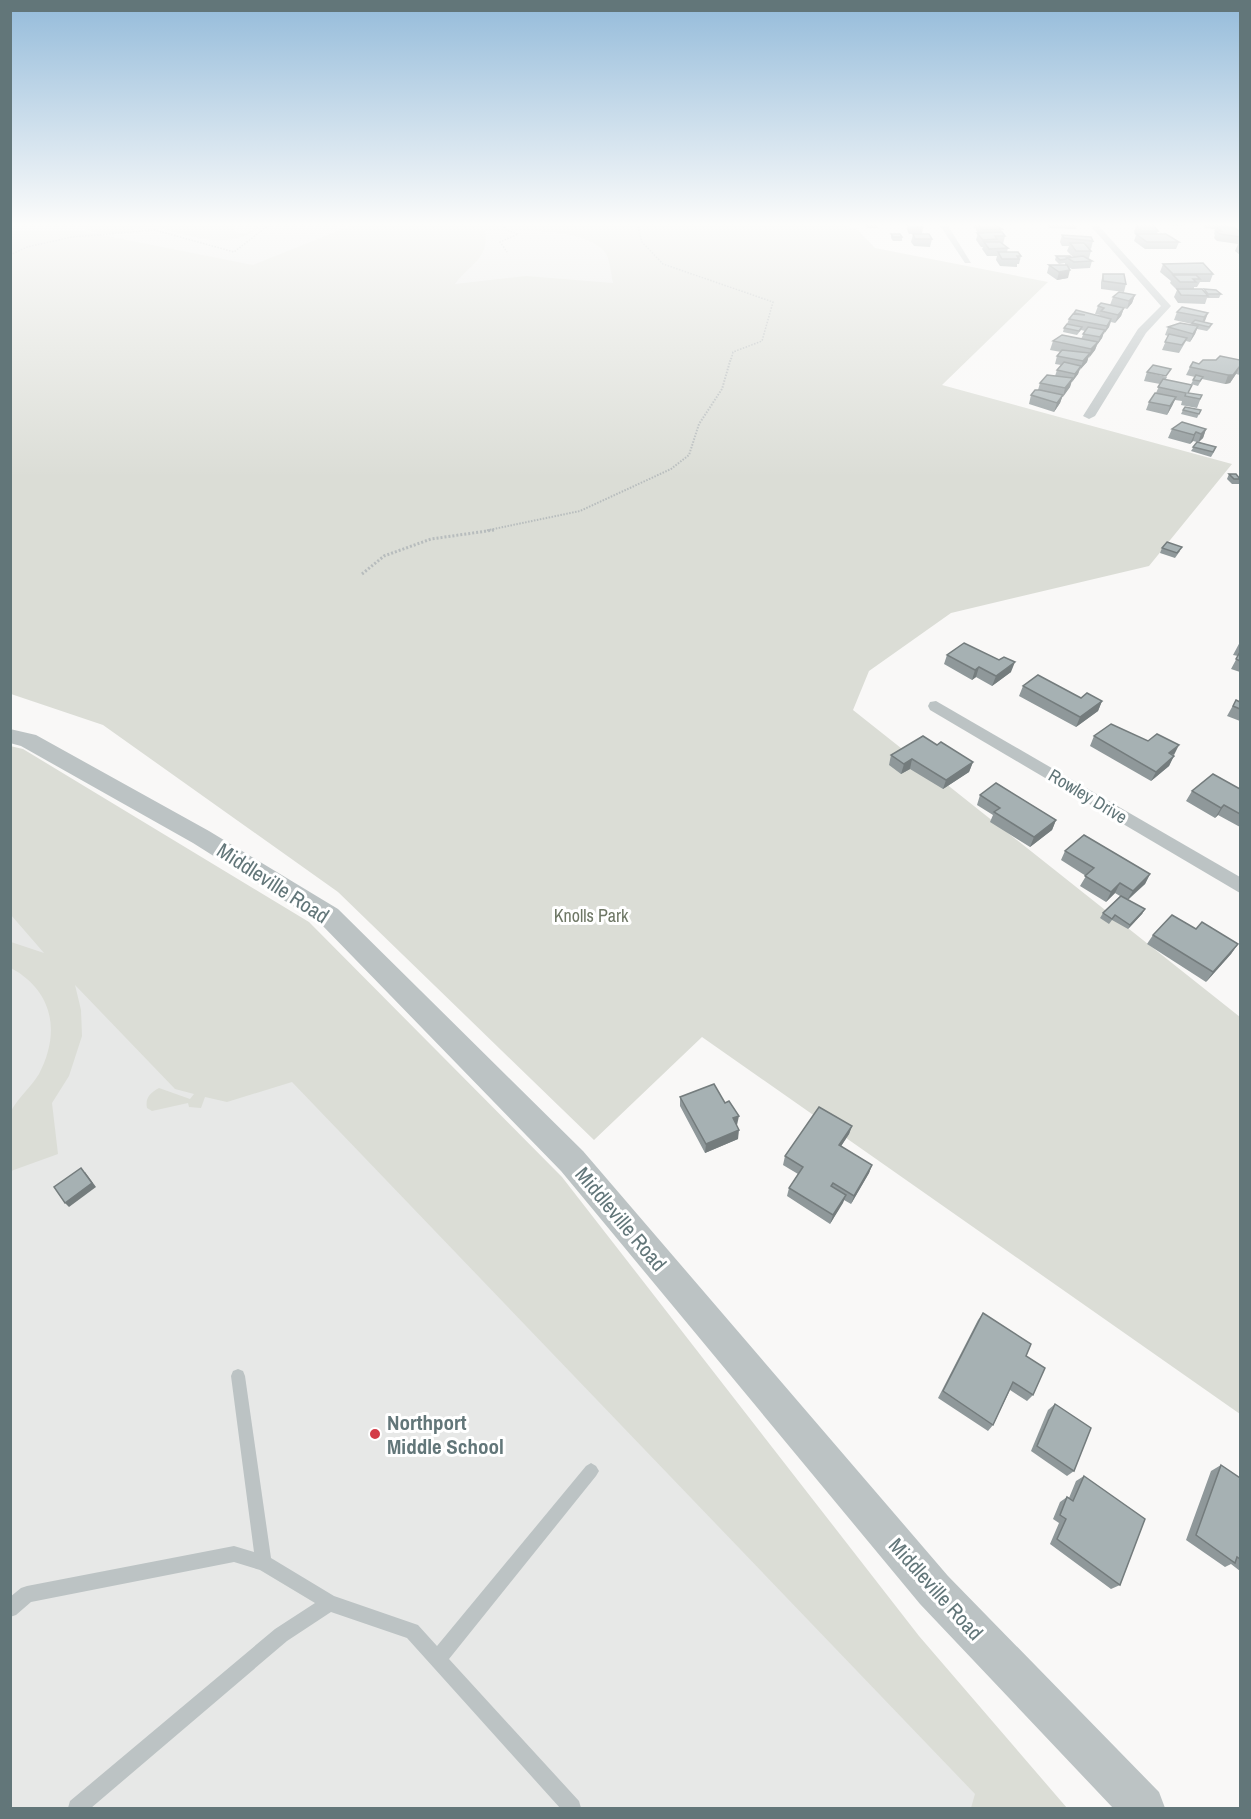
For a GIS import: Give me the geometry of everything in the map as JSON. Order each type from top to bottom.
[{"type":"street","points":[[1089,416],[1142,331],[1163,309]]},
{"type":"street","name":"Rowley Drive","points":[[936,706],[1240,886]]},
{"type":"street","name":"Middleville Road","points":[[10,736],[28,740],[201,837],[328,916],[572,1161],[934,1590],[1143,1809]]},
{"type":"lane","points":[[238,1376],[264,1563]]},
{"type":"lane","points":[[437,1660],[591,1471]]},
{"type":"lane","points":[[10,1609],[27,1594],[234,1554],[264,1563],[330,1603],[412,1631],[572,1809]]},
{"type":"lane","points":[[77,1809],[281,1635],[330,1603]]},
{"type":"path","points":[[362,574],[384,556],[431,539],[517,526],[580,511],[671,469],[690,454],[699,424],[722,389],[734,352],[762,341],[771,309]]},
{"type":"shaded area","points":[[469,309],[794,309],[827,381]]},
{"type":"shaded area","name":"Northport Middle School","points":[[10,761],[1051,1808],[11,1808]]},
{"type":"green space","name":"Knolls Park","points":[[11,309],[1020,309],[942,385],[1232,464],[1149,566],[951,613],[869,671],[853,710],[1240,1017],[1240,1414],[702,1037],[594,1140],[338,892],[103,725],[11,694]]},
{"type":"green space","points":[[10,746],[23,749],[309,922],[562,1177],[919,1636],[1067,1808],[971,1808],[975,1794],[292,1082],[227,1102],[205,1097],[201,1108],[189,1107],[188,1103],[152,1111],[147,1108],[148,1099],[159,1088],[190,1099],[194,1094],[175,1089],[75,985],[81,1010],[82,1036],[69,1076],[52,1103],[58,1154],[11,1171],[9,1123],[11,1111],[39,1074],[50,1043],[51,1028],[49,1014],[36,988],[11,968],[11,942],[44,953],[11,915]]},
{"type":"building","points":[[1103,309],[1123,309],[1118,315],[1101,311]]},
{"type":"building","points":[[1180,309],[1190,309],[1208,313],[1204,317],[1177,312]]},
{"type":"building","points":[[1076,310],[1111,319],[1107,326],[1069,319],[1073,314],[1085,315],[1074,313]]},
{"type":"building","points":[[1195,320],[1212,324],[1209,327],[1192,323]]},
{"type":"building","points":[[1180,323],[1198,326],[1193,334],[1168,327]]},
{"type":"building","points":[[1067,324],[1082,327],[1079,331],[1064,328]]},
{"type":"building","points":[[1088,327],[1105,330],[1100,337],[1083,334]]},
{"type":"building","points":[[1169,334],[1187,338],[1182,345],[1165,342]]},
{"type":"building","points":[[1062,335],[1098,342],[1091,349],[1053,341]]},
{"type":"building","points":[[1062,350],[1090,353],[1083,361],[1057,356]]},
{"type":"building","points":[[1220,356],[1240,360],[1240,366],[1233,375],[1190,367],[1193,362],[1199,364],[1203,360],[1216,360]]},
{"type":"building","points":[[1064,362],[1081,366],[1075,374],[1057,370]]},
{"type":"building","points":[[1153,365],[1171,369],[1166,376],[1147,372]]},
{"type":"building","points":[[1047,375],[1073,378],[1065,388],[1040,383]]},
{"type":"building","points":[[1196,375],[1203,377],[1200,381],[1193,380]]},
{"type":"building","points":[[1163,379],[1192,385],[1188,393],[1202,395],[1200,399],[1185,396],[1186,393],[1158,387]]},
{"type":"building","points":[[1035,390],[1063,395],[1057,403],[1031,395]]},
{"type":"building","points":[[1155,393],[1176,397],[1170,406],[1149,402]]},
{"type":"building","points":[[1185,407],[1201,410],[1199,414],[1183,410]]},
{"type":"building","points":[[1182,422],[1206,429],[1201,434],[1196,432],[1194,435],[1172,429]]},
{"type":"building","points":[[1197,442],[1216,447],[1213,452],[1193,447]]},
{"type":"building","points":[[1229,474],[1236,474],[1240,479],[1234,479]]},
{"type":"building","points":[[1167,542],[1182,547],[1177,553],[1162,548]]},
{"type":"building","points":[[964,643],[999,660],[1004,657],[1015,662],[996,676],[979,667],[975,670],[947,655]]},
{"type":"building","points":[[1038,675],[1081,698],[1087,693],[1102,701],[1080,717],[1023,686]]},
{"type":"building","points":[[1236,700],[1240,702],[1240,709],[1233,706]]},
{"type":"building","points":[[1111,724],[1148,741],[1157,734],[1179,745],[1169,753],[1174,756],[1156,772],[1094,736]]},
{"type":"building","points":[[923,736],[937,745],[941,742],[973,762],[946,780],[912,759],[904,764],[891,755]]},
{"type":"building","points":[[1213,774],[1240,789],[1240,814],[1224,805],[1221,808],[1192,791]]},
{"type":"building","points":[[996,783],[1056,820],[1034,837],[994,812],[1000,808],[980,795]]},
{"type":"building","points":[[1084,835],[1150,874],[1133,891],[1120,883],[1111,892],[1085,876],[1094,868],[1065,851]]},
{"type":"building","points":[[1121,896],[1145,909],[1130,925],[1115,915],[1112,919],[1103,913]]},
{"type":"building","points":[[1172,915],[1196,929],[1202,922],[1238,944],[1213,972],[1153,935]]},
{"type":"building","points":[[714,1084],[725,1103],[729,1101],[739,1116],[733,1118],[739,1130],[706,1144],[680,1097]]},
{"type":"building","points":[[819,1107],[852,1126],[839,1145],[872,1165],[854,1196],[833,1183],[831,1186],[846,1195],[833,1215],[789,1188],[803,1167],[785,1156]]},
{"type":"building","points":[[81,1168],[92,1183],[65,1203],[54,1187]]},
{"type":"building","points":[[983,1313],[1031,1344],[1026,1356],[1045,1368],[1033,1395],[1013,1382],[993,1425],[943,1391]]},
{"type":"building","points":[[1055,1404],[1091,1428],[1074,1471],[1037,1446]]},
{"type":"building","points":[[1221,1465],[1240,1478],[1240,1559],[1237,1557],[1235,1563],[1196,1535]]},
{"type":"building","points":[[1084,1476],[1145,1519],[1120,1585],[1057,1539],[1066,1519],[1060,1515],[1067,1497],[1073,1501]]},
{"type":"place","name":"Northport Middle School","points":[[375,1434]]}]
